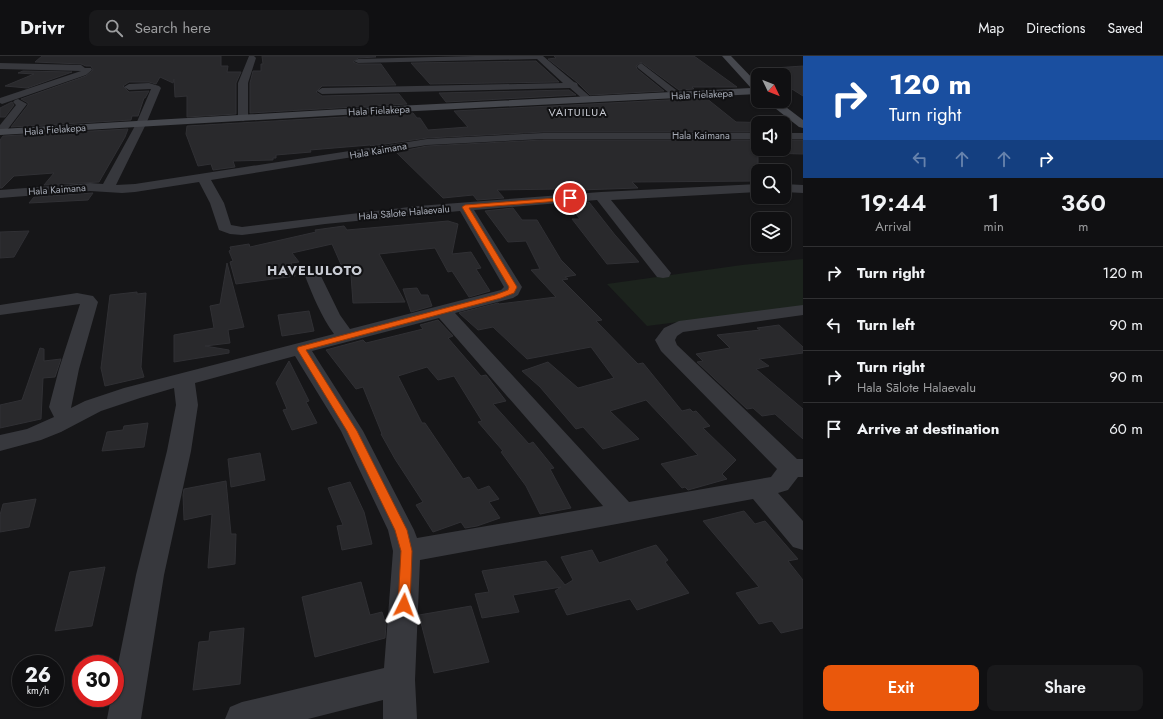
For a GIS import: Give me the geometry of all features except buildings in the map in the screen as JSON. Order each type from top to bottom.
[{"type":"street","points":[[726,56],[751,83]]},
{"type":"street","points":[[358,61],[468,57],[539,57],[588,99]]},
{"type":"street","points":[[243,118],[243,83],[252,58]]},
{"type":"street","points":[[0,66],[88,70],[2,101]]},
{"type":"street","points":[[641,66],[677,95]]},
{"type":"street","points":[[108,187],[141,124],[156,88],[150,86],[129,87]]},
{"type":"street","points":[[322,91],[574,86]]},
{"type":"street","name":"Hala Fielakepa","points":[[0,132],[751,91]]},
{"type":"street","points":[[0,132],[22,104],[18,102]]},
{"type":"street","points":[[780,108],[803,125]]},
{"type":"street","name":"Hala Kaimana","points":[[0,194],[108,187],[122,189],[135,188],[427,142],[543,136],[751,136]]},
{"type":"street","points":[[791,136],[803,136]]},
{"type":"street","name":"Hala Sālote Halaevalu","points":[[204,178],[217,203],[224,227],[230,230],[242,231],[325,220],[465,207],[601,196],[751,188]]},
{"type":"street","points":[[791,188],[803,189]]},
{"type":"street","points":[[601,196],[663,273]]},
{"type":"street","points":[[0,443],[33,435],[108,400],[442,310],[507,294],[512,291],[513,287],[465,207]]},
{"type":"street","points":[[313,276],[328,309],[340,330],[346,336]]},
{"type":"street","points":[[0,310],[77,298],[89,302],[69,369],[60,407],[63,414],[70,418]]},
{"type":"street","points":[[442,310],[623,512]]},
{"type":"street","points":[[406,551],[759,489],[779,484],[797,468],[668,347],[665,340],[667,335],[672,330],[679,327],[803,310]]},
{"type":"street","points":[[301,349],[352,431],[401,530],[406,551],[400,680],[400,719]]},
{"type":"street","points":[[124,719],[150,575],[179,450],[187,405],[184,380]]},
{"type":"street","points":[[759,489],[803,539]]},
{"type":"street","points":[[242,719],[400,680]]},
{"type":"shaded area","points":[[803,259],[803,306],[647,326],[607,284],[742,265]]},
{"type":"district","name":"VAITUILUA","points":[[578,112]]},
{"type":"district","name":"HAVELULOTO","points":[[315,270]]},
{"type":"route","points":[[404,605],[406,551],[401,530],[352,431],[301,349],[442,310],[507,294],[512,291],[513,287],[465,207],[570,198]]}]
